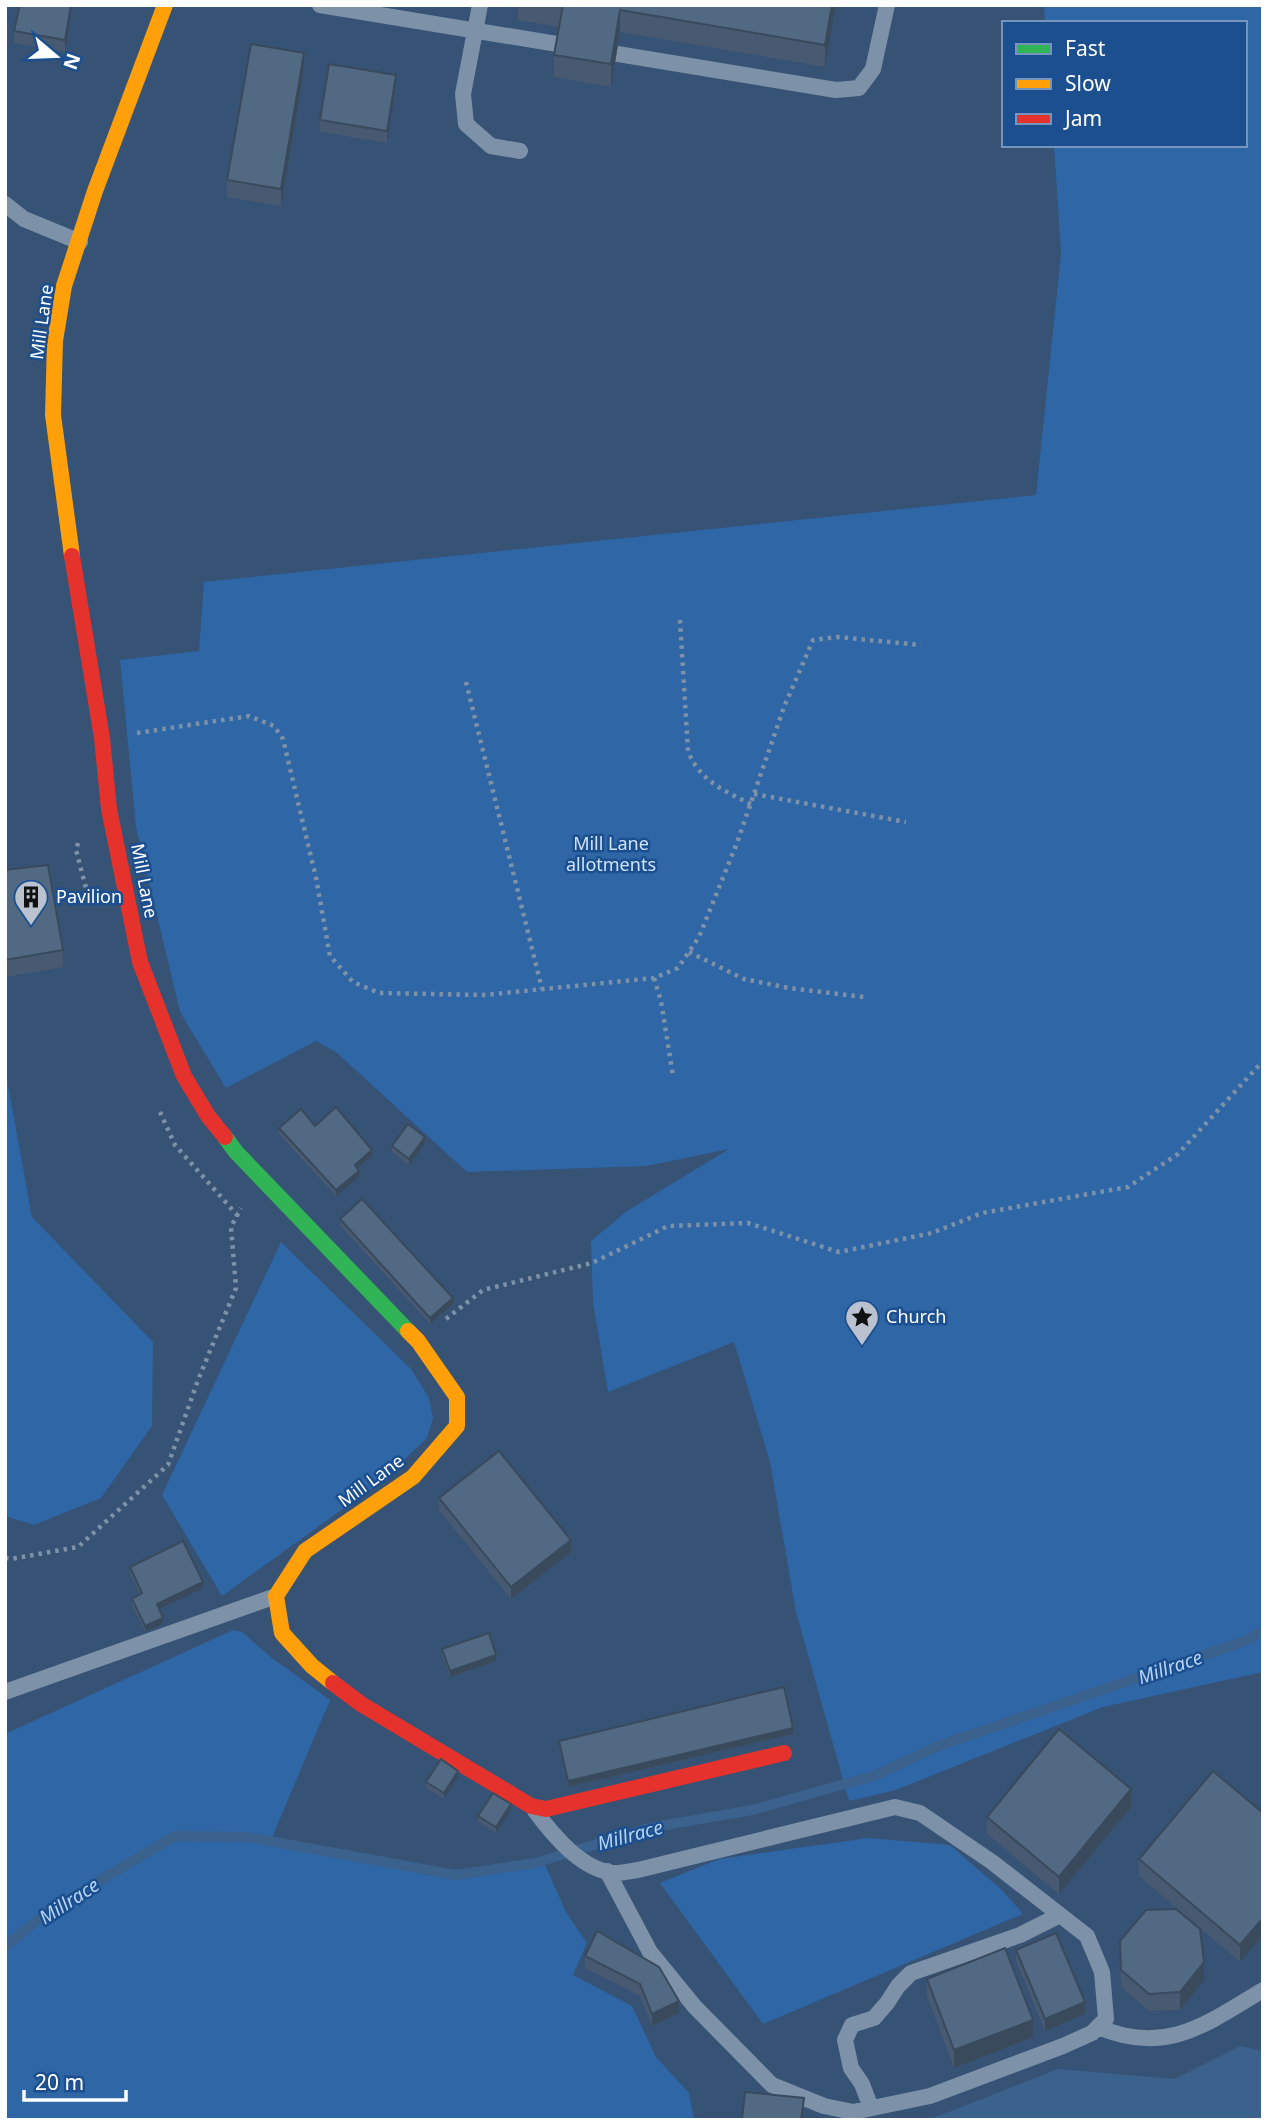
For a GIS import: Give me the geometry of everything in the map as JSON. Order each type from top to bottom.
[{"type":"street","name":"Mill Lane","points":[[165,5],[95,191],[64,286],[55,341],[53,415],[78,597],[102,738],[108,809],[140,962],[184,1076],[208,1116],[236,1152],[418,1341],[457,1397],[457,1426],[413,1477],[305,1551],[276,1596]]},
{"type":"street","points":[[276,1596],[282,1633],[312,1665],[362,1704],[531,1806],[546,1809],[784,1753]]},
{"type":"lane","points":[[320,5],[836,90],[859,88],[873,69],[887,5]]},
{"type":"lane","points":[[480,5],[464,94],[466,124],[491,146],[520,151]]},
{"type":"lane","points":[[5,204],[24,219],[79,242]]},
{"type":"lane","points":[[5,1692],[276,1596]]},
{"type":"lane","points":[[531,1806],[553,1836],[592,1867],[615,1873],[638,1870],[895,1807],[920,1812],[992,1862],[1087,1936],[1102,1972],[1106,2019],[1092,2034],[930,2096],[853,2112],[824,2106],[772,2085],[695,2007],[650,1952],[607,1871]]},
{"type":"lane","points":[[871,2108],[862,2084],[851,2068],[845,2040],[852,2025],[874,2018],[911,1973],[1020,1935],[1060,1915]]},
{"type":"lane","points":[[1098,2027],[1130,2038],[1169,2038],[1200,2028],[1263,1990]]},
{"type":"path","points":[[680,620],[688,751],[694,766],[717,788],[751,804]]},
{"type":"path","points":[[102,738],[249,716],[274,726],[283,738],[316,878],[330,956],[353,982],[379,993],[484,995],[654,978],[678,968],[699,937],[751,804],[784,706],[813,640],[837,637],[921,645]]},
{"type":"path","points":[[466,682],[542,989]]},
{"type":"path","points":[[754,794],[906,822]]},
{"type":"path","points":[[689,952],[744,979],[789,988],[864,997]]},
{"type":"path","points":[[654,978],[661,1001],[673,1076]]},
{"type":"path","points":[[418,1341],[483,1290],[592,1263],[668,1226],[748,1223],[839,1252],[932,1233],[982,1213],[1128,1187],[1178,1154],[1263,1061]]},
{"type":"path","points":[[5,1558],[78,1547],[168,1465],[198,1380],[236,1288],[231,1227],[245,1201],[268,1183]]},
{"type":"green space","name":"Mill Lane allotments","points":[[1044,5],[1263,5],[1263,1672],[1103,1707],[896,1790],[849,1801],[796,1612],[770,1462],[734,1342],[608,1392],[593,1302],[591,1241],[627,1211],[729,1149],[647,1166],[467,1172],[336,1052],[316,1041],[226,1088],[180,1012],[136,827],[120,660],[199,651],[204,582],[1036,495],[1061,254],[1054,147],[1247,147],[1247,21],[1045,21]]},
{"type":"green space","points":[[5,1068],[32,1217],[153,1342],[152,1426],[101,1498],[34,1525],[5,1516]]},
{"type":"green space","points":[[281,1242],[411,1369],[429,1398],[433,1418],[427,1438],[383,1480],[222,1596],[162,1495]]},
{"type":"green space","points":[[233,1630],[242,1632],[272,1658],[330,1700],[269,1845],[457,1880],[545,1865],[566,1912],[587,1943],[573,1975],[632,2006],[656,2057],[689,2093],[694,2120],[5,2120],[5,1734]]},
{"type":"green space","points":[[868,1838],[950,1845],[1003,1891],[1023,1914],[763,2024],[660,1883],[719,1859]]},
{"type":"shaded area","points":[[1240,2046],[1263,2051],[1263,2120],[928,2120],[1058,2069],[1175,2079]]},
{"type":"building","points":[[20,5],[71,5],[65,40],[14,31]]},
{"type":"building","points":[[563,5],[832,5],[825,45],[620,10],[611,64],[554,55]]},
{"type":"building","points":[[251,44],[304,53],[281,189],[227,180]]},
{"type":"building","points":[[329,64],[396,75],[387,131],[320,120]]},
{"type":"building","name":"Pavilion","points":[[48,865],[63,950],[5,960],[5,870]]},
{"type":"building","points":[[336,1107],[372,1150],[355,1165],[359,1171],[336,1190],[279,1128],[301,1109],[315,1126]]},
{"type":"building","points":[[408,1124],[425,1137],[409,1159],[392,1146]]},
{"type":"building","points":[[362,1199],[453,1298],[430,1318],[340,1219]]},
{"type":"building","points":[[499,1451],[571,1540],[511,1587],[439,1498]]},
{"type":"building","points":[[183,1541],[203,1582],[157,1604],[163,1618],[145,1626],[132,1599],[142,1593],[130,1567]]},
{"type":"building","points":[[489,1633],[496,1655],[450,1671],[442,1649]]},
{"type":"building","points":[[784,1687],[793,1728],[568,1781],[559,1741]]},
{"type":"building","points":[[1059,1729],[1131,1789],[1059,1877],[987,1817]]},
{"type":"building","points":[[441,1759],[458,1771],[444,1793],[426,1782]]},
{"type":"building","points":[[1213,1771],[1263,1813],[1263,1918],[1240,1945],[1139,1859]]},
{"type":"building","points":[[493,1793],[511,1804],[496,1827],[478,1816]]},
{"type":"building","points":[[1176,1909],[1200,1929],[1204,1962],[1180,1992],[1149,1994],[1121,1970],[1120,1941],[1146,1910]]},
{"type":"building","points":[[597,1931],[659,1967],[679,2001],[652,2014],[640,1984],[585,1956]]},
{"type":"building","points":[[1056,1933],[1085,2002],[1045,2019],[1016,1950]]},
{"type":"building","points":[[1005,1948],[1033,2020],[954,2050],[927,1979]]},
{"type":"building","points":[[745,2092],[804,2098],[801,2120],[742,2120]]},
{"type":"waterway","name":"Millrace","points":[[5,1947],[47,1912],[175,1836],[248,1837],[456,1875],[535,1863],[649,1828],[752,1810],[874,1776],[938,1746],[1245,1641],[1263,1631]]},
{"type":"traffic: fast","points":[[225,1137],[236,1152],[408,1331]]},
{"type":"traffic: slow","points":[[72,556],[53,415],[55,341],[64,286],[95,191],[165,5]]},
{"type":"traffic: slow","points":[[333,1683],[312,1666],[282,1633],[276,1596],[305,1551],[413,1477],[457,1426],[457,1397],[408,1331]]},
{"type":"traffic: jam","points":[[72,556],[102,738],[109,809],[140,962],[184,1076],[208,1116],[225,1137]]},
{"type":"traffic: jam","points":[[333,1683],[361,1704],[531,1806],[546,1809],[784,1753]]},
{"type":"place","name":"Pavilion","points":[[31,927]]},
{"type":"place","name":"Church","points":[[862,1347]]}]
